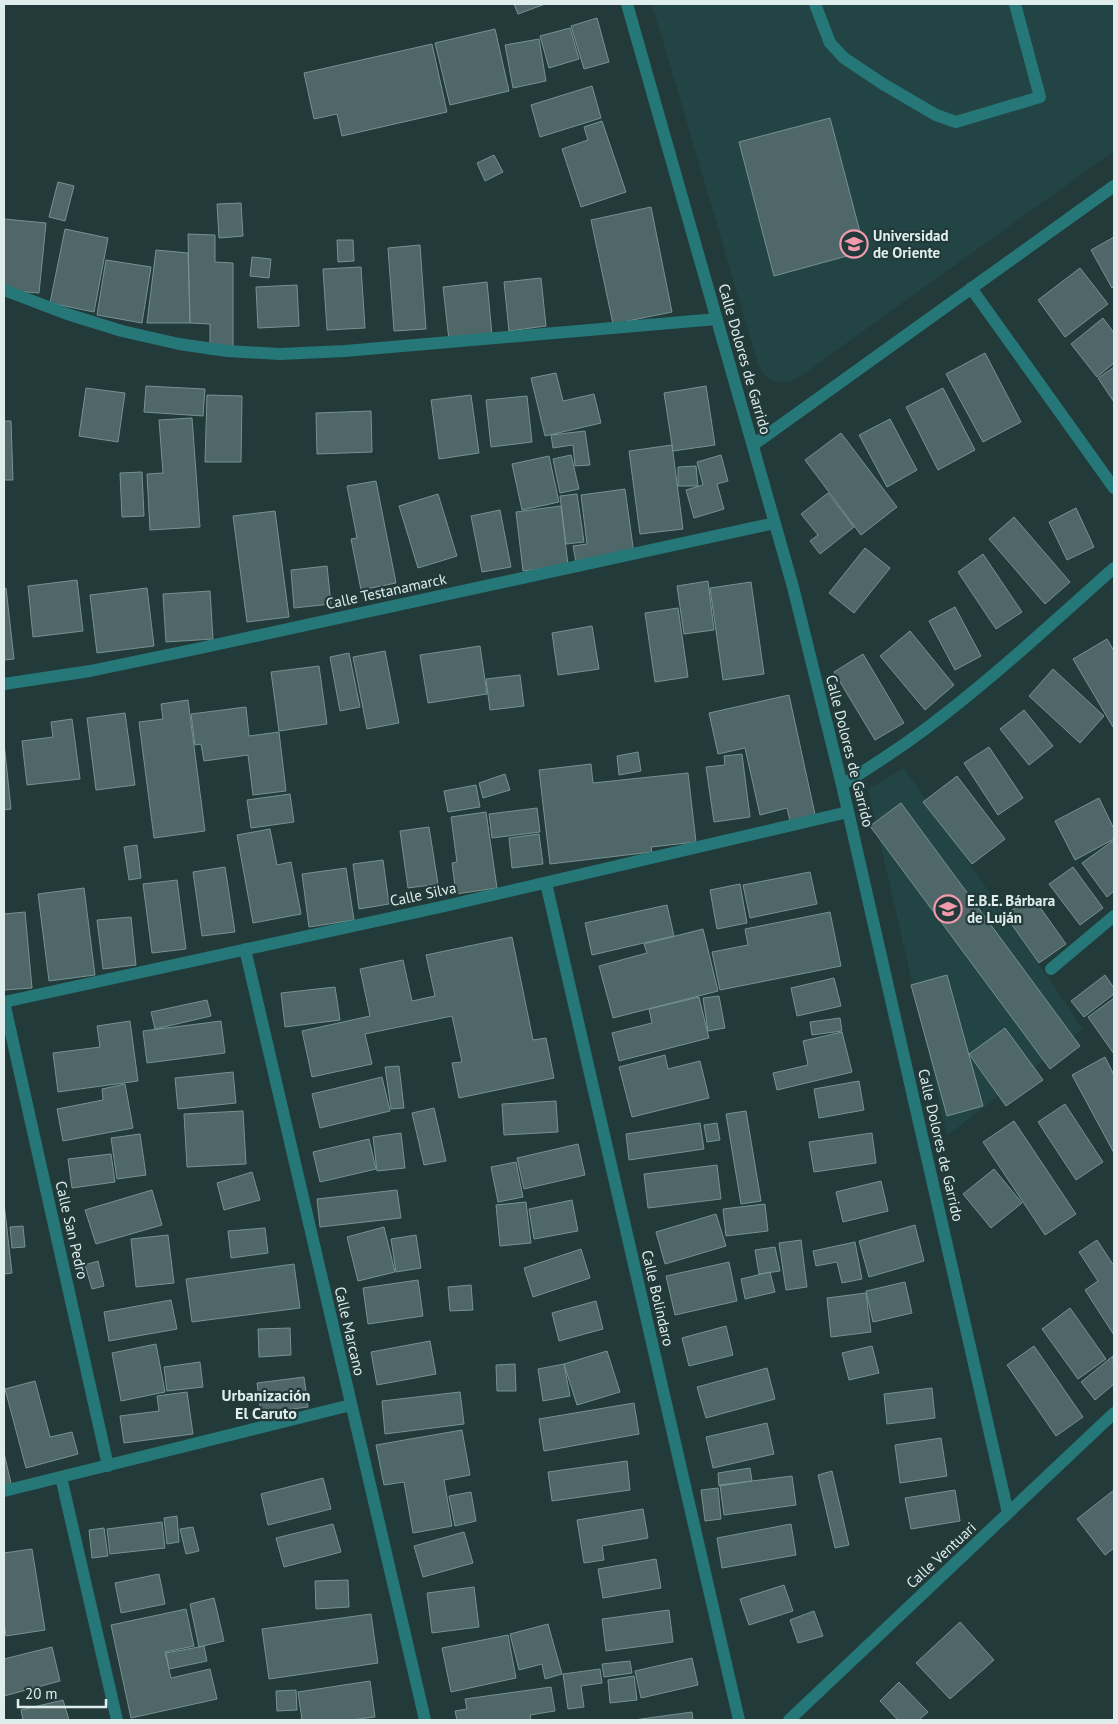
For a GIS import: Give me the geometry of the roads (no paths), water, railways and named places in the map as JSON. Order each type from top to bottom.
[{"type":"street","name":"Calle Dolores de Garrido","points":[[627,4],[793,587],[842,785],[1008,1514]]},
{"type":"street","points":[[815,4],[830,43],[844,58],[914,103],[936,115],[956,122],[1040,97],[1015,4]]},
{"type":"street","points":[[753,445],[1114,186]]},
{"type":"street","points":[[971,288],[1110,473],[1114,488]]},
{"type":"street","points":[[4,290],[67,314],[122,331],[179,344],[227,351],[280,354],[355,350],[717,319]]},
{"type":"street","name":"Calle Testanamarck","points":[[4,684],[90,671],[775,524]]},
{"type":"street","points":[[842,785],[924,730],[1034,640],[1114,568]]},
{"type":"street","name":"Calle Silva","points":[[4,1002],[546,883],[848,812]]},
{"type":"street","name":"Calle Bolindaro","points":[[546,883],[739,1720]]},
{"type":"street","points":[[1052,969],[1114,916]]},
{"type":"street","name":"Calle Marcano","points":[[245,949],[425,1720]]},
{"type":"street","name":"Calle San Pedro","points":[[4,1002],[108,1466]]},
{"type":"street","points":[[4,1491],[351,1405]]},
{"type":"street","name":"Calle Ventuari","points":[[789,1720],[1114,1413]]},
{"type":"street","points":[[61,1477],[117,1720]]},
{"type":"place","name":"Universidad de Oriente","points":[[854,244]]},
{"type":"place","name":"E.B.E. Bárbara de Luján","points":[[948,909]]},
{"type":"district","name":"Urbanización El Caruto","points":[[266,1404]]}]
